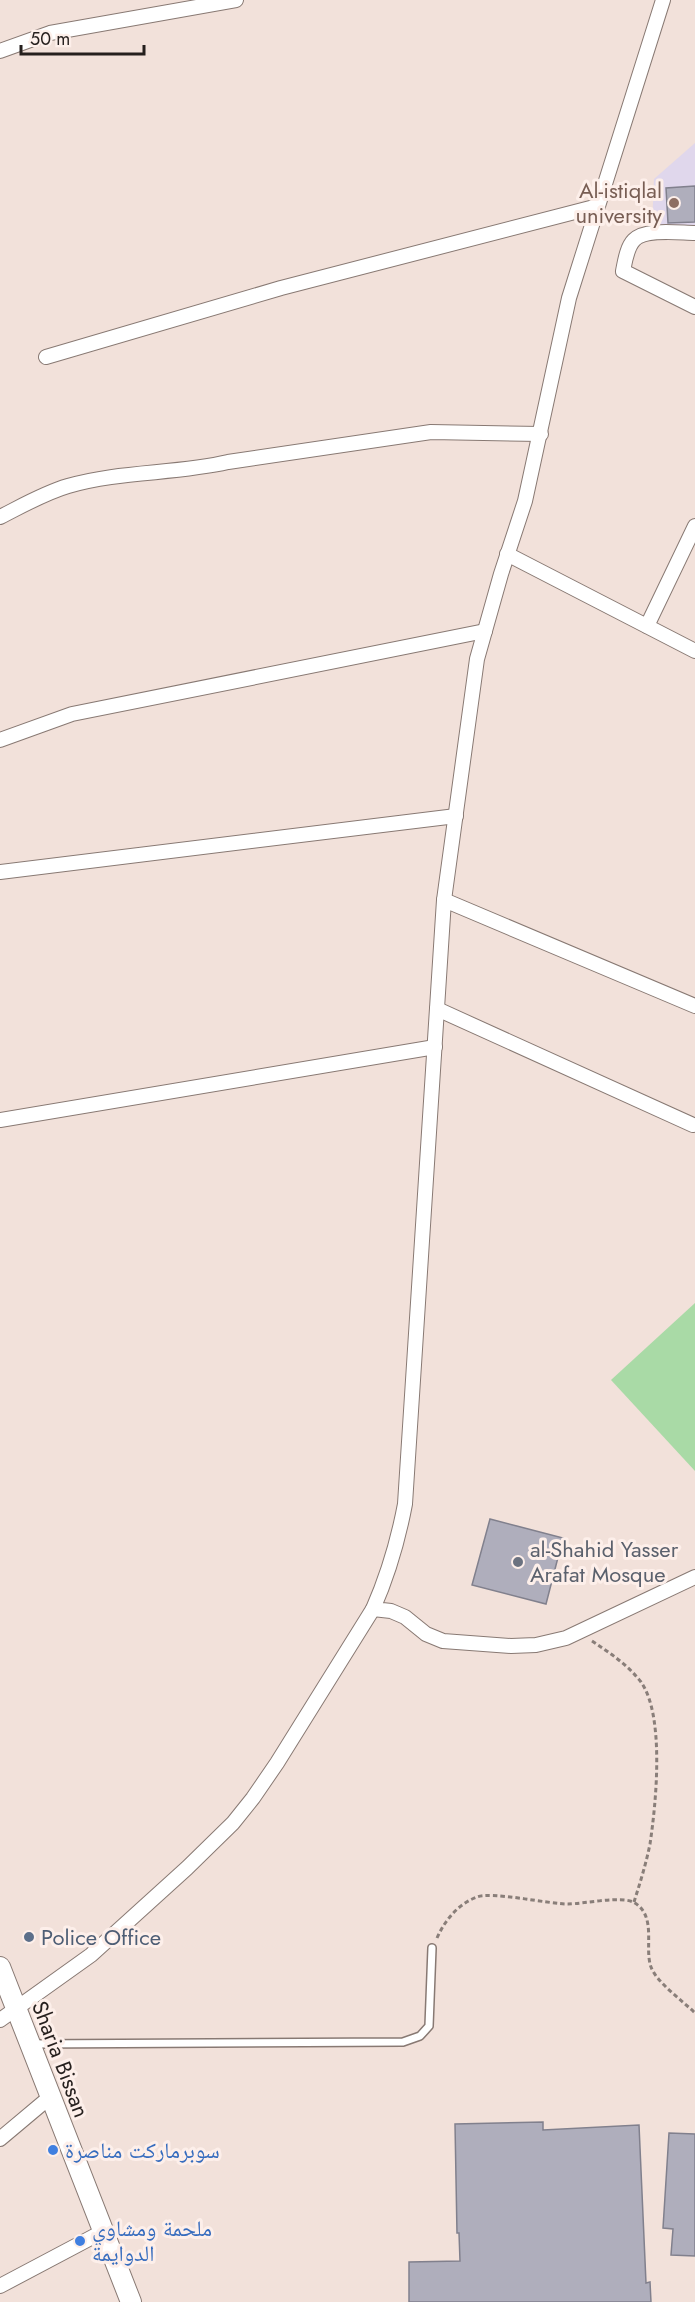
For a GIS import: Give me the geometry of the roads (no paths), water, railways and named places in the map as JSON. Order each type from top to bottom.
[{"type":"street","points":[[0,51],[51,33],[236,0]]},
{"type":"street","points":[[0,2020],[91,1954],[187,1868],[233,1822],[277,1763],[373,1609],[382,1588],[398,1539],[405,1504],[444,900],[477,659],[507,554],[525,501],[569,298],[663,0]]},
{"type":"street","points":[[46,357],[281,288],[598,206]]},
{"type":"street","points":[[695,233],[645,233],[634,240],[626,255],[623,271],[695,307]]},
{"type":"street","points":[[0,517],[67,486],[99,480],[197,469],[228,462],[431,432],[541,434]]},
{"type":"street","points":[[647,626],[695,526]]},
{"type":"street","points":[[507,554],[695,651]]},
{"type":"street","points":[[0,740],[72,714],[485,631]]},
{"type":"street","points":[[0,872],[456,816]]},
{"type":"street","points":[[444,900],[695,1006]]},
{"type":"street","points":[[437,1009],[693,1125]]},
{"type":"street","points":[[0,1120],[435,1047]]},
{"type":"street","points":[[373,1609],[391,1611],[405,1617],[426,1634],[443,1641],[511,1646],[536,1645],[566,1638],[695,1577]]},
{"type":"street","name":"Sharia Bissan","points":[[0,1966],[131,2302]]},
{"type":"street","points":[[0,2139],[50,2097]]},
{"type":"street","points":[[0,2286],[102,2232]]},
{"type":"lane","points":[[29,2044],[402,2042],[420,2036],[429,2026],[432,1948]]},
{"type":"place","name":"Al-istiqlal university","points":[[674,203]]},
{"type":"place","name":"al-Shahid Yasser Arafat Mosque","points":[[518,1562]]},
{"type":"place","name":"Police Office","points":[[29,1937]]},
{"type":"place","name":"سوبرماركت مناصرة","points":[[53,2150]]},
{"type":"place","name":"ملحمة ومشاوي الدوايمة","points":[[80,2241]]}]
